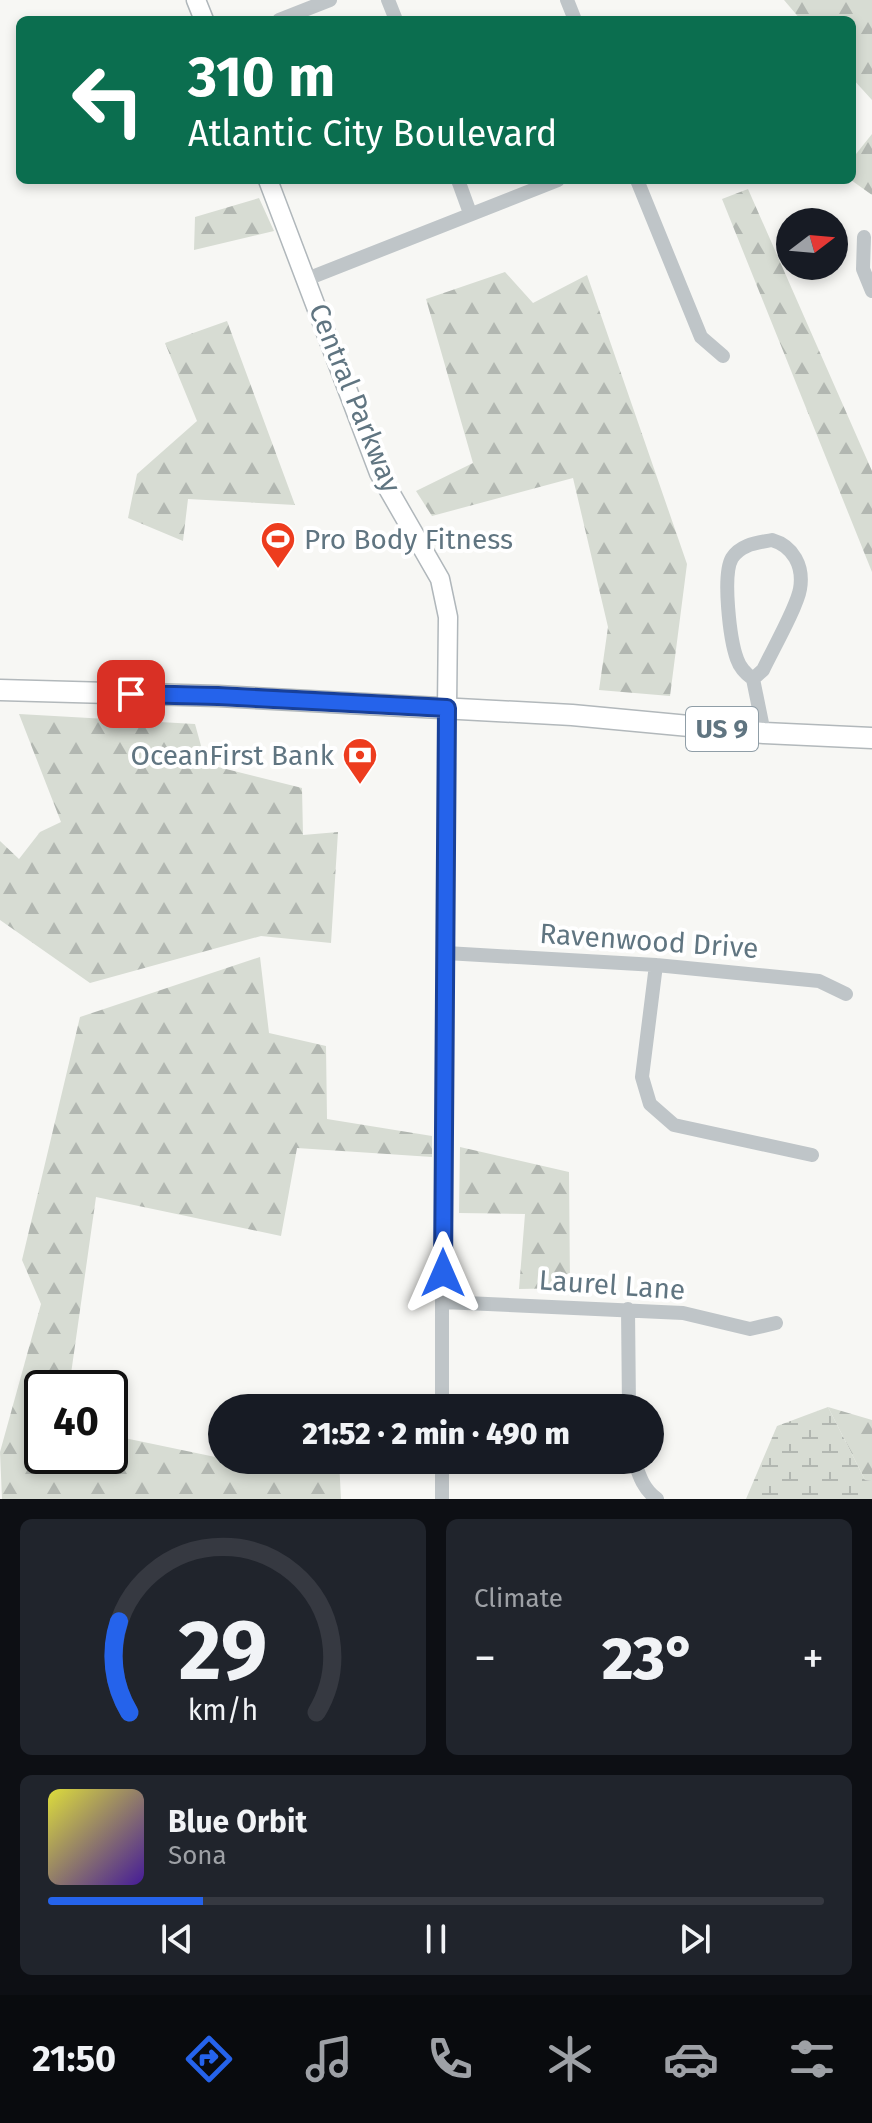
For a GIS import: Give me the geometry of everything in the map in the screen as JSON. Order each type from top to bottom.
[{"type":"highway","name":"US 9","points":[[0,690],[218,696],[447,708],[572,715],[764,733],[872,738]]},
{"type":"main road","name":"Central Parkway","points":[[270,184],[379,473],[432,560],[444,592],[448,617],[447,708]]},
{"type":"street","points":[[289,16],[330,0]]},
{"type":"street","points":[[459,184],[470,213]]},
{"type":"street","points":[[307,279],[547,184]]},
{"type":"street","points":[[639,184],[701,337],[723,356]]},
{"type":"street","points":[[864,237],[863,269],[872,291]]},
{"type":"street","points":[[753,679],[763,670],[800,590],[799,568],[793,551],[772,540],[741,548],[731,559],[727,577],[737,660],[753,679],[764,733]]},
{"type":"street","points":[[442,1394],[447,708]]},
{"type":"street","name":"Ravenwood Drive","points":[[446,953],[656,965],[819,981],[846,994]]},
{"type":"street","points":[[656,965],[642,1077],[650,1104],[674,1125],[812,1155]]},
{"type":"street","name":"Laurel Lane","points":[[443,1302],[683,1313],[750,1329],[776,1323]]},
{"type":"street","points":[[628,1309],[629,1394]]},
{"type":"street","points":[[442,1474],[442,1499]]},
{"type":"street","points":[[638,1474],[650,1494],[657,1499]]},
{"type":"green space","points":[[784,0],[872,0],[872,100],[856,82],[856,16],[798,16]]},
{"type":"green space","points":[[872,134],[872,195],[856,184],[856,154]]},
{"type":"green space","points":[[748,189],[776,253],[776,280],[788,280],[872,471],[872,572],[722,199]]},
{"type":"green space","points":[[259,198],[274,231],[194,250],[195,217]]},
{"type":"green space","points":[[505,272],[533,303],[587,275],[687,564],[670,696],[599,690],[608,627],[573,478],[432,516],[416,491],[473,463],[426,299]]},
{"type":"green space","points":[[227,321],[295,505],[188,499],[183,541],[128,518],[137,474],[197,421],[165,343]]},
{"type":"green space","points":[[19,714],[195,724],[206,764],[302,788],[303,835],[338,832],[331,943],[261,936],[90,983],[0,920],[0,841],[19,859],[40,832],[61,822]]},
{"type":"green space","points":[[260,957],[269,1033],[326,1046],[327,1119],[432,1136],[432,1157],[297,1148],[281,1236],[96,1197],[72,1370],[24,1370],[24,1474],[128,1474],[128,1439],[208,1455],[208,1474],[340,1474],[341,1499],[2,1499],[0,1452],[41,1304],[22,1260],[80,1017]]},
{"type":"green space","points":[[460,1147],[569,1172],[570,1288],[519,1289],[525,1214],[459,1213]]},
{"type":"green space","points":[[828,1407],[872,1420],[872,1481],[865,1480]]},
{"type":"green space","points":[[828,1407],[865,1480],[872,1481],[872,1499],[746,1499],[777,1426]]},
{"type":"place","name":"Pro Body Fitness","points":[[278,570]]},
{"type":"place","name":"OceanFirst Bank","points":[[360,786]]},
{"type":"route","points":[[131,694],[447,708],[443,1273]]}]
